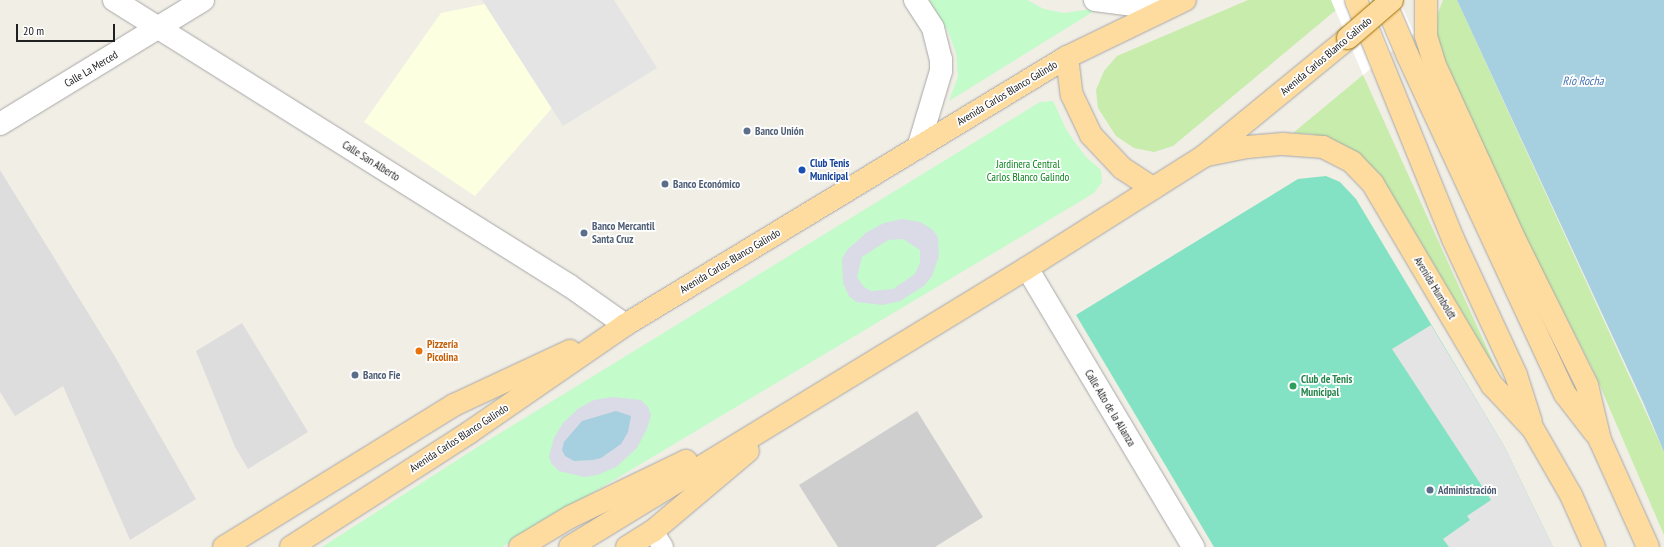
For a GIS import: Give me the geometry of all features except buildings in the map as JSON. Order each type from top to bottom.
[{"type":"main road","points":[[1356,0],[1453,239],[1516,375],[1533,429]]},
{"type":"main road","points":[[1384,0],[1407,54],[1565,394],[1600,440]]},
{"type":"main road","name":"Avenida Carlos Blanco Galindo","points":[[570,547],[1027,268],[1204,156],[1392,0]]},
{"type":"main road","points":[[1426,0],[1426,36],[1434,63],[1516,242],[1587,385],[1600,440],[1648,547]]},
{"type":"main road","name":"Avenida Carlos Blanco Galindo","points":[[290,547],[470,432],[625,325],[1067,57],[1178,3]]},
{"type":"main road","points":[[1067,57],[1072,95],[1091,135],[1122,168],[1153,188]]},
{"type":"main road","name":"Avenida Humboldt","points":[[1204,156],[1247,147],[1283,144],[1323,147],[1352,162],[1373,184],[1492,385],[1533,429],[1571,495],[1594,547]]},
{"type":"main road","points":[[224,547],[454,405],[625,325]]},
{"type":"main road","points":[[627,547],[658,539],[802,405]]},
{"type":"main road","points":[[520,547],[570,517],[802,405]]},
{"type":"street","name":"Calle San Alberto","points":[[114,0],[570,286],[625,325]]},
{"type":"street","name":"Calle La Merced","points":[[0,124],[203,0]]},
{"type":"street","points":[[916,0],[933,28],[942,59],[941,71],[918,148]]},
{"type":"street","points":[[1095,0],[1178,3]]},
{"type":"street","name":"Calle Alto de la Alianza","points":[[1027,268],[1193,547]]},
{"type":"shaded area","points":[[482,0],[614,0],[657,68],[563,126]]},
{"type":"shaded area","points":[[485,4],[552,108],[475,196],[364,122],[441,13]]},
{"type":"shaded area","points":[[0,170],[114,355],[196,499],[130,540],[63,386],[15,416],[0,392]]},
{"type":"shaded area","points":[[902,219],[920,222],[933,230],[938,237],[939,256],[932,276],[924,286],[900,301],[883,305],[856,302],[849,296],[843,283],[842,259],[847,250],[867,232],[884,223]],"holes":[[[903,239],[920,250],[920,263],[915,274],[893,289],[871,291],[864,287],[857,277],[862,257],[888,240]]]},
{"type":"shaded area","points":[[242,323],[308,432],[248,469],[235,447],[196,351]]},
{"type":"shaded area","points":[[1431,325],[1504,446],[1553,547],[1449,547],[1443,539],[1470,520],[1467,516],[1491,500],[1392,349]]},
{"type":"shaded area","points":[[613,397],[641,400],[648,407],[651,415],[647,429],[637,448],[616,467],[597,475],[584,477],[559,471],[551,463],[549,456],[554,438],[563,423],[579,408],[594,400]],"holes":[[[610,453],[593,460],[574,461]]]},
{"type":"shaded area","points":[[917,411],[983,517],[935,547],[838,547],[799,485]]},
{"type":"green space","points":[[929,0],[1027,0],[1044,9],[1064,13],[1099,8],[949,101],[958,76],[956,53],[948,31]]},
{"type":"green space","points":[[1248,0],[1348,0],[1173,146],[1154,152],[1134,148],[1116,136],[1098,108],[1096,90],[1104,71],[1117,56]]},
{"type":"green space","points":[[1443,0],[1457,0],[1664,452],[1664,535],[1594,372],[1507,201],[1441,56],[1437,35],[1438,13]]},
{"type":"green space","points":[[1363,75],[1500,377],[1404,214],[1363,157],[1340,144],[1312,134],[1293,133]]},
{"type":"green space","name":"Jardinera Central Carlos Blanco Galindo","points":[[1053,101],[1067,131],[1085,156],[1101,170],[1102,182],[1094,193],[502,547],[322,547],[479,446],[1040,102]]},
{"type":"green space","name":"Club de Tenis Municipal","points":[[1326,176],[1340,182],[1356,199],[1504,446],[1553,547],[1214,547],[1076,315],[1298,179]]},
{"type":"water","name":"Río Rocha","points":[[1457,0],[1664,0],[1664,452],[1643,402]]},
{"type":"water","points":[[616,411],[631,416],[628,432],[621,444],[601,458],[593,460],[574,461],[565,456],[562,450],[564,442],[582,421]]},
{"type":"pier","points":[[1331,0],[1399,0],[1414,33],[1363,75]]},
{"type":"place","name":"Banco Unión","points":[[747,131]]},
{"type":"place","name":"Club Tenis Municipal","points":[[802,170]]},
{"type":"place","name":"Banco Económico","points":[[665,184]]},
{"type":"place","name":"Banco Mercantil Santa Cruz","points":[[584,233]]},
{"type":"place","name":"Pizzería Picolina","points":[[419,351]]},
{"type":"place","name":"Banco Fie","points":[[355,375]]},
{"type":"place","name":"Club de Tenis Municipal","points":[[1293,386]]},
{"type":"place","name":"Administración","points":[[1430,490]]}]
